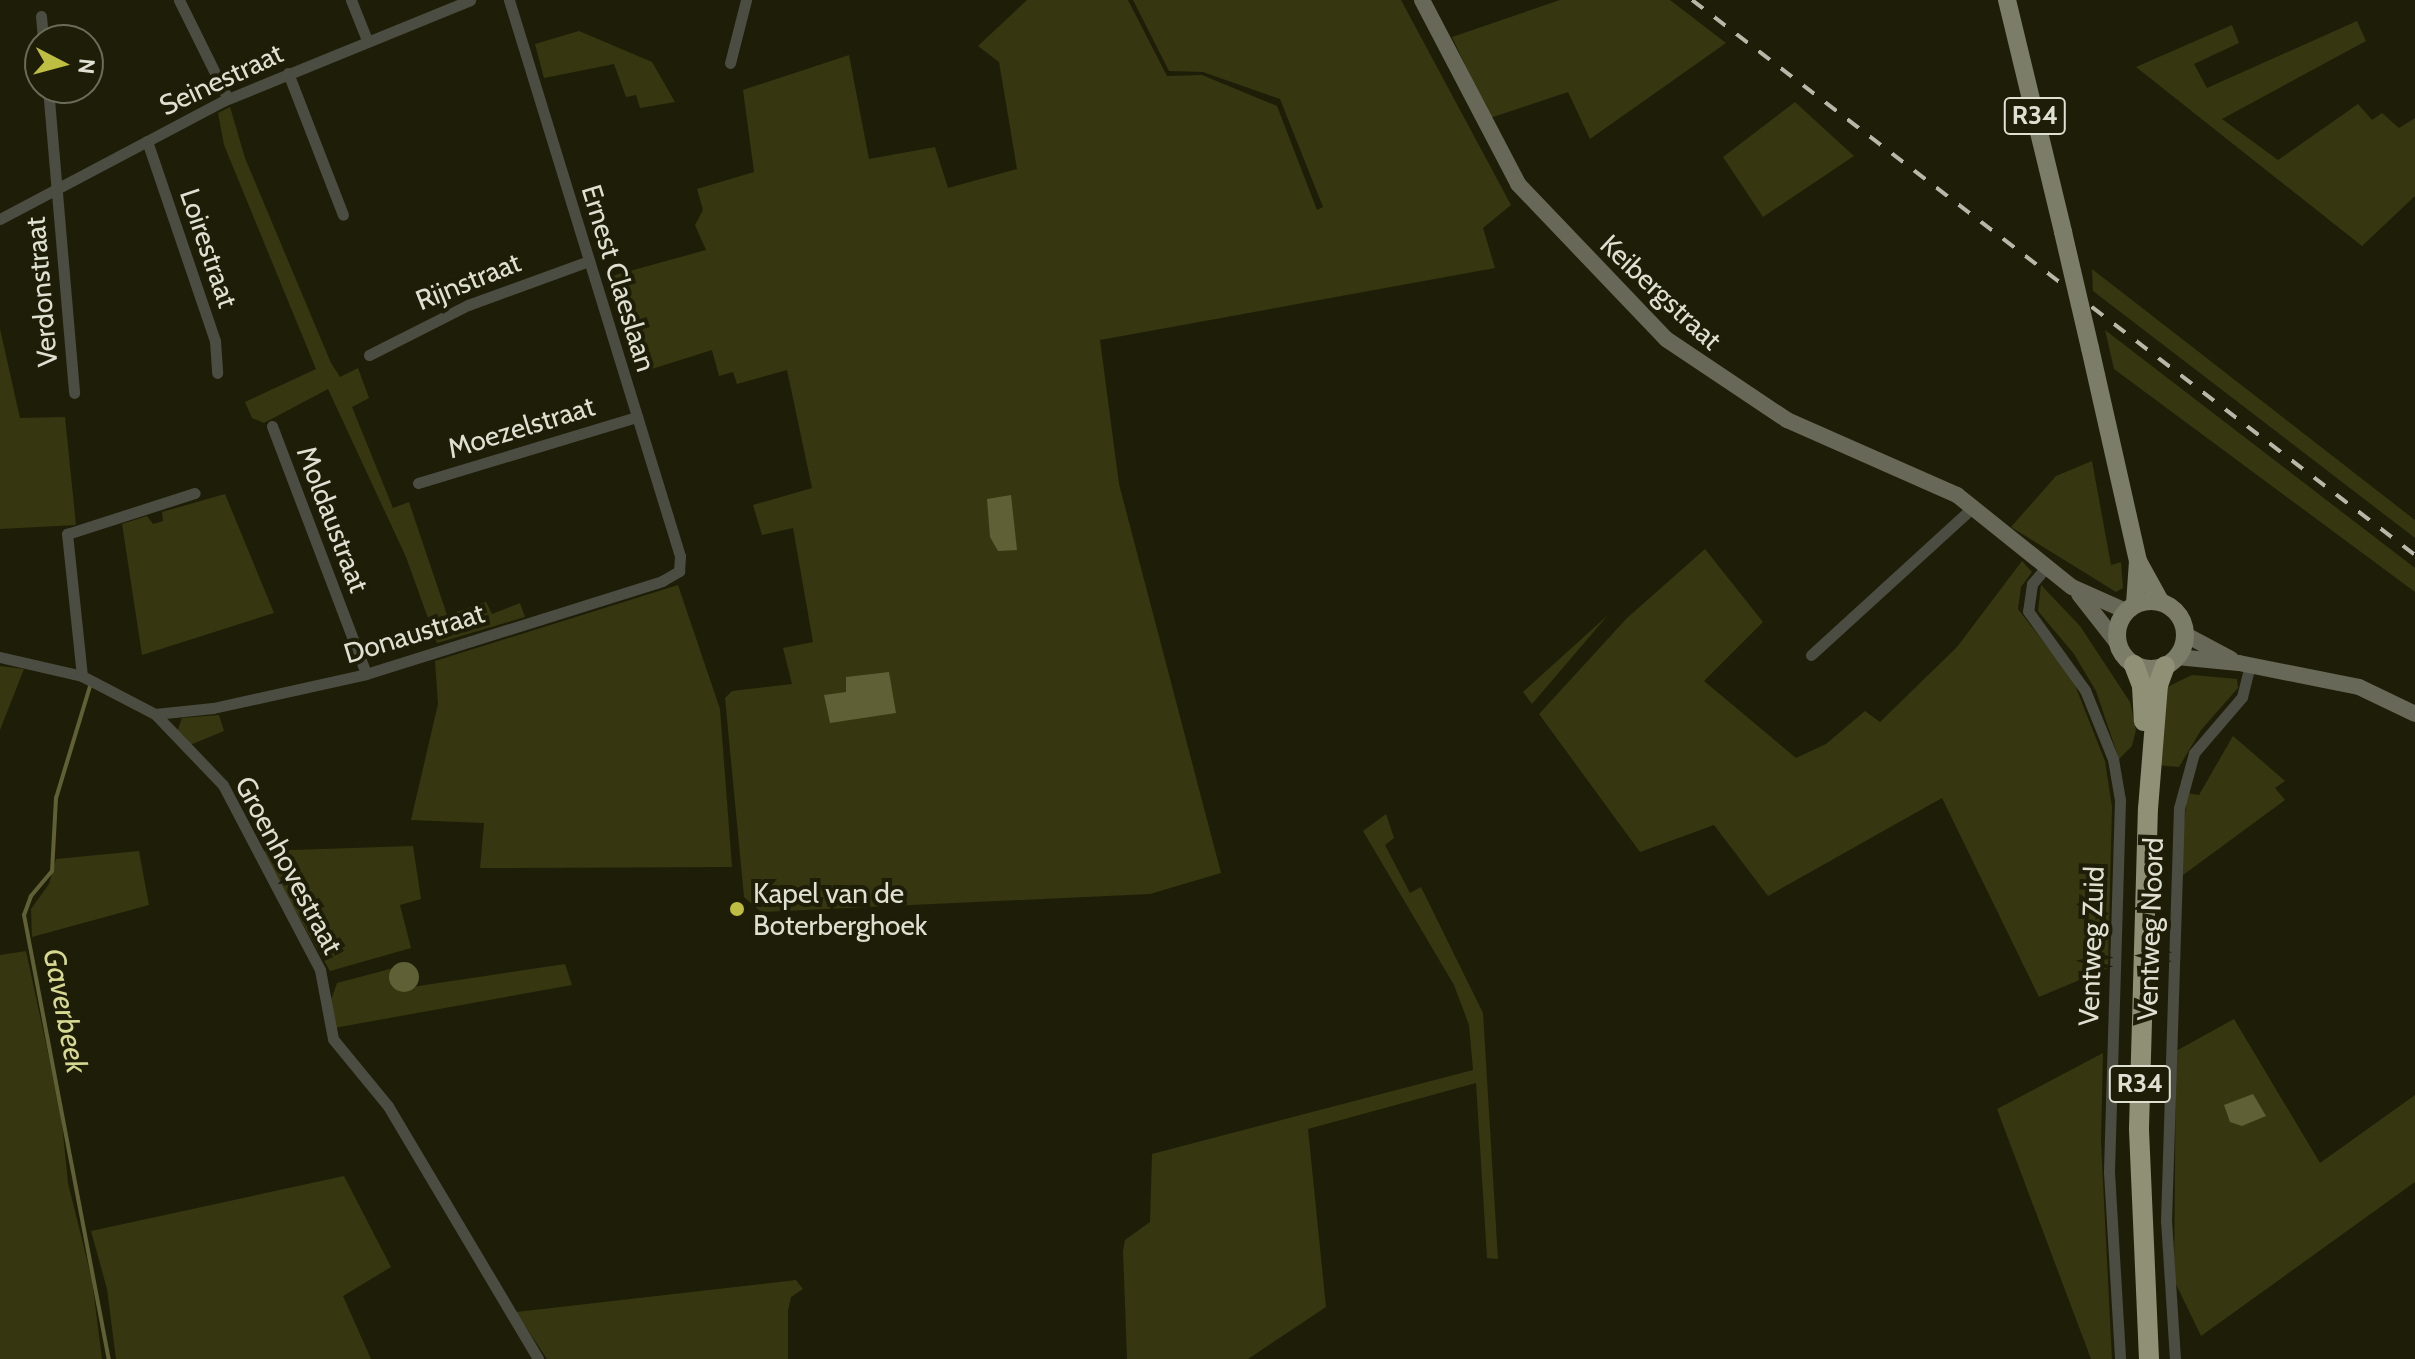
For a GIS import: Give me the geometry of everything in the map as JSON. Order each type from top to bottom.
[{"type":"highway","name":"R34","points":[[2149,1359],[2139,1143],[2148,809],[2156,699],[2171,662]]},
{"type":"highway","name":"R34","points":[[2134,665],[2144,705],[2148,809]]},
{"type":"main road","name":"R34","points":[[2007,0],[2138,561],[2160,601]]},
{"type":"main road","name":"R34","points":[[2131,608],[2138,561]]},
{"type":"main road","points":[[2160,601],[2179,614],[2186,635],[2171,662],[2134,665],[2118,644],[2131,608],[2160,601]]},
{"type":"street","points":[[179,0],[228,99]]},
{"type":"street","points":[[351,0],[367,40]]},
{"type":"street","name":"Seinestraat","points":[[0,219],[228,99],[470,0]]},
{"type":"street","name":"Ernest Claeslaan","points":[[509,0],[680,556],[679,571]]},
{"type":"street","points":[[730,63],[746,0]]},
{"type":"street","name":"Keibergstraat","points":[[1422,0],[1518,184],[1638,314],[1690,359],[1756,402],[1938,484],[1973,507],[2072,587],[2118,644]]},
{"type":"street","points":[[41,16],[42,24]]},
{"type":"street","points":[[288,73],[343,215]]},
{"type":"street","name":"Verdonstraat","points":[[49,104],[74,393]]},
{"type":"street","name":"Loirestraat","points":[[147,141],[215,341],[217,373]]},
{"type":"street","name":"Rijnstraat","points":[[369,355],[468,305],[589,261]]},
{"type":"street","name":"Moezelstraat","points":[[418,483],[637,417]]},
{"type":"street","name":"Moldaustraat","points":[[272,426],[366,674]]},
{"type":"street","points":[[82,676],[67,534],[195,493]]},
{"type":"street","points":[[1811,655],[1973,507]]},
{"type":"street","name":"Ventweg Zuid","points":[[2047,566],[2028,593],[2028,611],[2085,690],[2113,759],[2120,800],[2109,1172],[2120,1359]]},
{"type":"street","name":"Donaustraat","points":[[155,714],[213,708],[366,674],[662,581],[679,571]]},
{"type":"street","name":"Keibergstraat","points":[[2072,587],[2131,608]]},
{"type":"street","points":[[2186,635],[2244,664]]},
{"type":"street","name":"Groenhovestraat","points":[[0,657],[82,676],[155,714],[223,785],[320,970],[333,1039],[388,1106],[538,1359]]},
{"type":"street","points":[[2171,662],[2244,664],[2359,687],[2415,714]]},
{"type":"street","name":"Ventweg Noord","points":[[2175,1359],[2166,1221],[2179,808],[2194,753],[2242,697],[2244,664]]},
{"type":"shaded area","points":[[1027,0],[1128,0],[1167,76],[1202,75],[1277,106],[1317,210],[1323,207],[1280,99],[1203,72],[1169,71],[1133,0],[1401,0],[1511,205],[1483,228],[1495,268],[1100,340],[1119,484],[1221,873],[1150,894],[761,912],[744,897],[725,698],[732,691],[792,684],[783,648],[813,642],[793,528],[762,535],[753,505],[812,488],[787,370],[737,384],[733,372],[719,376],[712,350],[636,374],[608,277],[706,250],[695,225],[703,210],[697,189],[754,172],[743,90],[849,55],[869,159],[935,147],[948,188],[1017,169],[999,62],[978,46]]},
{"type":"shaded area","points":[[1560,0],[1670,0],[1726,43],[1590,139],[1568,92],[1490,118],[1452,37]]},
{"type":"shaded area","points":[[2357,21],[2366,41],[2222,119],[2278,160],[2358,104],[2372,120],[2382,113],[2399,128],[2415,118],[2415,196],[2362,246],[2136,67],[2232,25],[2239,43],[2194,64],[2207,88]]},
{"type":"shaded area","points":[[579,31],[652,62],[675,102],[640,108],[636,95],[626,97],[614,64],[544,78],[535,44]]},
{"type":"shaded area","points":[[1795,102],[1854,156],[1763,217],[1723,157]]},
{"type":"shaded area","points":[[230,107],[245,158],[331,363],[340,377],[358,368],[369,398],[352,407],[393,508],[409,502],[447,615],[486,602],[492,614],[520,603],[525,617],[437,643],[406,557],[328,389],[264,423],[252,418],[245,402],[316,369],[224,145],[218,113]]},
{"type":"shaded area","points":[[2092,269],[2415,520],[2415,538],[2093,291]]},
{"type":"shaded area","points":[[0,329],[20,418],[65,417],[76,525],[0,529]]},
{"type":"shaded area","points":[[2105,330],[2415,568],[2415,592],[2114,369]]},
{"type":"shaded area","points":[[2092,461],[2111,565],[2121,562],[2123,588],[2116,592],[2011,527],[2056,476]]},
{"type":"shaded area","points":[[225,494],[274,613],[142,655],[122,524],[147,516],[153,524],[163,521],[162,512]]},
{"type":"shaded area","points":[[1011,495],[1017,550],[998,551],[990,537],[987,499]]},
{"type":"shaded area","points":[[1705,549],[1763,622],[1704,681],[1796,758],[1826,744],[1865,711],[1880,722],[1957,647],[2022,561],[2032,572],[2021,587],[2018,609],[2073,680],[2105,761],[2112,807],[2108,968],[2039,997],[1942,798],[1768,896],[1714,825],[1640,852],[1539,714],[1627,618]]},
{"type":"shaded area","points":[[678,585],[720,709],[732,867],[480,868],[484,823],[411,820],[438,704],[435,661]]},
{"type":"shaded area","points":[[2041,585],[2080,626],[2130,702],[2136,730],[2132,746],[2119,759],[2096,691],[2074,654],[2038,611]]},
{"type":"shaded area","points":[[1608,615],[1532,704],[1523,692]]},
{"type":"shaded area","points":[[0,666],[24,669],[0,730]]},
{"type":"shaded area","points":[[889,672],[896,713],[830,723],[824,695],[846,692],[846,677]]},
{"type":"shaded area","points":[[2192,675],[2237,679],[2238,688],[2201,730],[2179,767],[2156,765],[2163,689]]},
{"type":"shaded area","points":[[219,715],[224,731],[190,745],[177,732],[182,718]]},
{"type":"shaded area","points":[[2233,736],[2285,781],[2275,788],[2285,800],[2179,878],[2187,793],[2199,795]]},
{"type":"shaded area","points":[[1386,814],[1394,838],[1385,845],[1410,893],[1421,887],[1483,1013],[1498,1259],[1487,1258],[1476,1083],[1308,1129],[1326,1307],[1248,1359],[1127,1359],[1123,1251],[1125,1240],[1150,1222],[1152,1154],[1473,1070],[1469,1025],[1454,985],[1363,831]]},
{"type":"shaded area","points":[[413,846],[421,899],[400,905],[411,948],[330,971],[261,851]]},
{"type":"shaded area","points":[[139,851],[149,905],[32,937],[31,909],[49,884],[56,859]]},
{"type":"shaded area","points":[[26,951],[61,1113],[68,1183],[92,1280],[102,1359],[0,1359],[0,955]]},
{"type":"shaded area","points":[[404,962],[414,967],[419,977],[414,987],[404,992],[394,987],[389,977],[394,967]]},
{"type":"shaded area","points":[[565,964],[572,985],[334,1028],[329,1006],[337,983],[405,965],[412,987]]},
{"type":"shaded area","points":[[2234,1019],[2320,1163],[2415,1095],[2415,1182],[2201,1336],[2174,1280],[2176,1051]]},
{"type":"shaded area","points":[[2103,1053],[2101,1142],[2112,1359],[2091,1359],[1997,1109]]},
{"type":"shaded area","points":[[2253,1094],[2266,1116],[2242,1126],[2230,1122],[2224,1105]]},
{"type":"shaded area","points":[[344,1176],[391,1267],[343,1296],[371,1359],[116,1359],[107,1289],[91,1231]]},
{"type":"shaded area","points":[[796,1280],[803,1289],[791,1297],[788,1310],[788,1359],[547,1359],[516,1312]]},
{"type":"waterway","name":"Gaverbeek","points":[[91,683],[56,798],[52,871],[31,896],[24,915],[109,1359]]},
{"type":"railway","points":[[1692,0],[2415,555]]},
{"type":"place","name":"Kapel van de Boterberghoek","points":[[737,909]]}]
